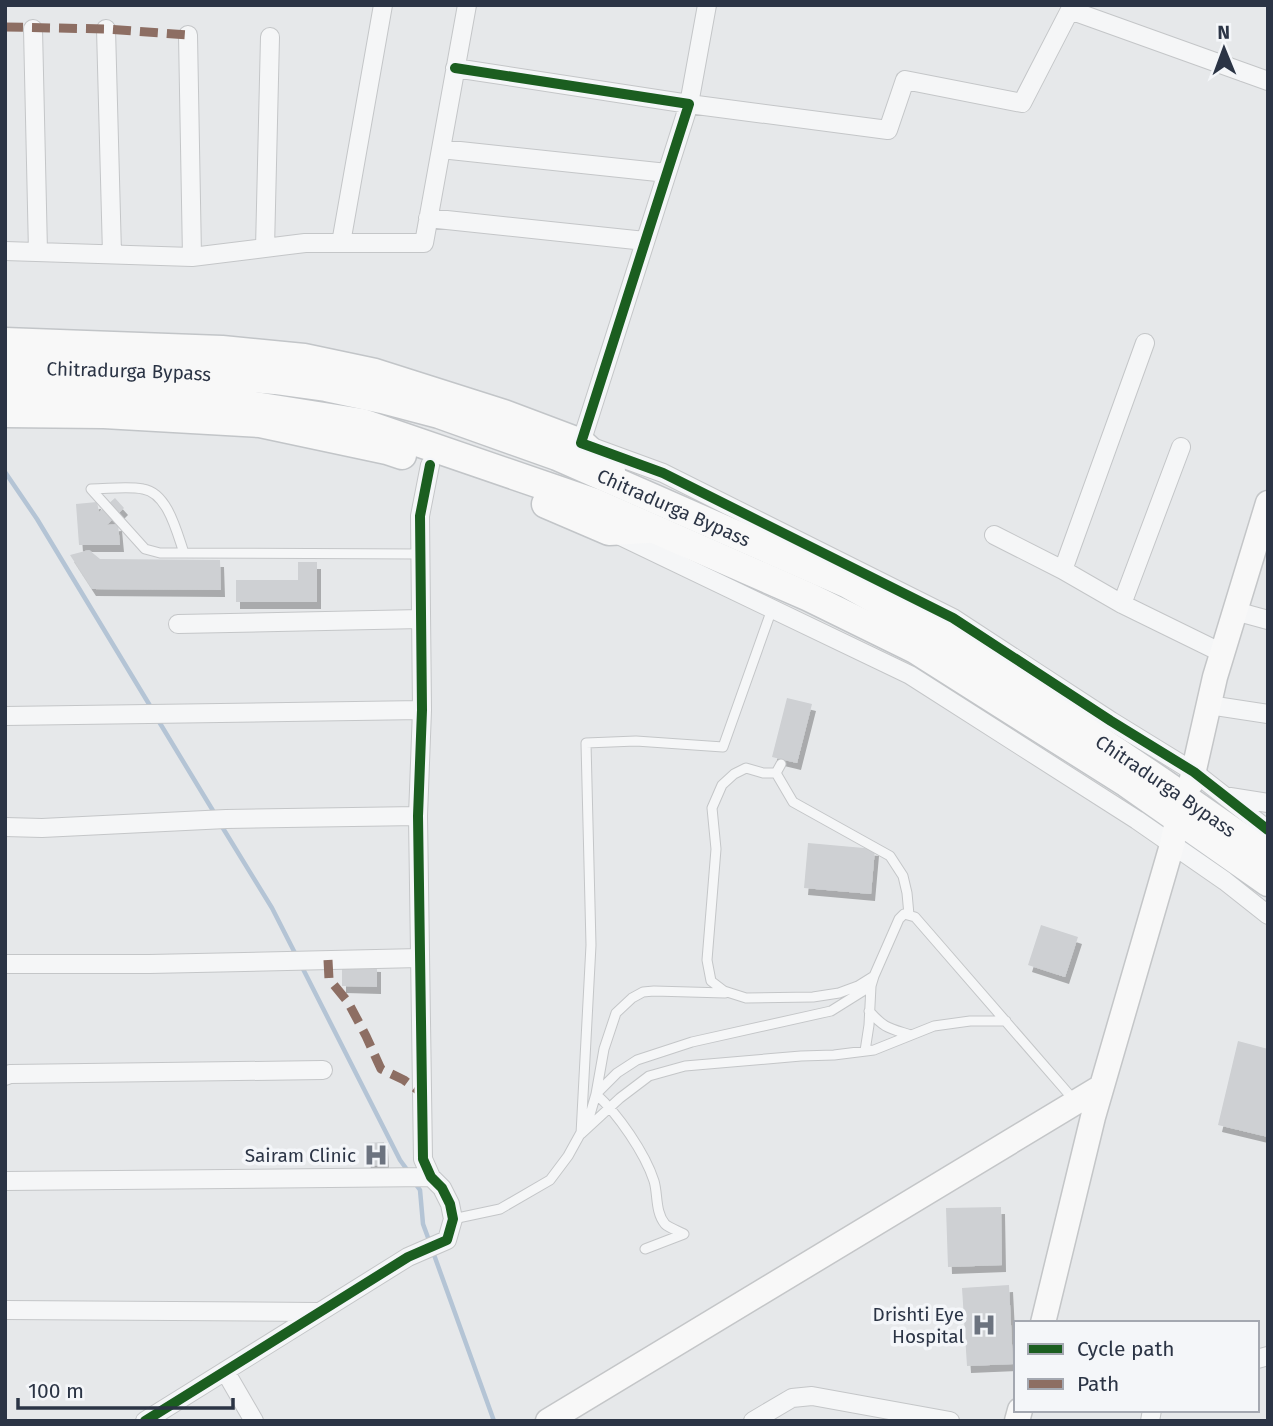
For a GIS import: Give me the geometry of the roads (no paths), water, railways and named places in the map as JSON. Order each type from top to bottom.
[{"type":"main road","points":[[5,342],[222,350],[304,358],[375,373],[504,414],[580,443],[631,488]]},
{"type":"main road","name":"Chitradurga Bypass","points":[[5,367],[184,372],[326,387],[439,414],[557,456],[848,584],[959,646],[1268,856]]},
{"type":"main road","name":"Chitradurga Bypass","points":[[5,390],[205,398],[362,424],[595,503],[809,597],[915,649],[1127,783],[1268,882]]},
{"type":"main road","points":[[5,413],[104,414],[260,423],[387,450],[548,504],[610,531],[653,529]]},
{"type":"main road","points":[[1192,777],[1222,653],[1268,503]]},
{"type":"main road","points":[[1043,1321],[1101,1087],[1174,838]]},
{"type":"main road","points":[[548,1421],[1101,1087]]},
{"type":"street","points":[[341,243],[383,5]]},
{"type":"street","points":[[5,251],[192,257],[305,243],[424,243],[467,5]]},
{"type":"street","points":[[707,5],[689,104],[580,443],[663,473],[953,618],[1192,777],[1226,796],[1268,830]]},
{"type":"street","points":[[456,68],[689,104],[888,130],[905,80],[1022,103],[1070,10],[1268,81]]},
{"type":"street","points":[[33,29],[38,252]]},
{"type":"street","points":[[106,29],[112,254]]},
{"type":"street","points":[[188,35],[192,257]]},
{"type":"street","points":[[265,248],[270,37]]},
{"type":"street","points":[[441,149],[667,173]]},
{"type":"street","points":[[428,218],[645,241]]},
{"type":"street","points":[[1063,570],[1144,343]]},
{"type":"street","points":[[1122,604],[1181,446]]},
{"type":"street","points":[[145,1421],[408,1257],[447,1241],[453,1219],[450,1204],[442,1188],[431,1177],[423,1159],[418,816],[422,710],[420,516],[430,465]]},
{"type":"street","points":[[610,531],[910,676],[1174,838],[1268,915]]},
{"type":"street","points":[[994,535],[1122,604],[1222,653]]},
{"type":"street","points":[[1235,611],[1268,620]]},
{"type":"street","points":[[178,624],[421,619]]},
{"type":"street","points":[[1209,705],[1268,714]]},
{"type":"street","points":[[5,716],[422,710]]},
{"type":"street","points":[[1226,796],[1268,803]]},
{"type":"street","points":[[5,828],[226,819],[418,816]]},
{"type":"street","points":[[5,964],[420,958]]},
{"type":"street","points":[[5,1076],[38,1073],[323,1070]]},
{"type":"street","points":[[5,1181],[431,1177]]},
{"type":"street","points":[[5,1310],[319,1312]]},
{"type":"street","points":[[225,1371],[254,1421]]},
{"type":"street","points":[[753,1421],[792,1398],[812,1396],[950,1421]]},
{"type":"lane","points":[[184,553],[168,512],[153,493],[144,489],[92,489],[145,549],[160,552],[184,553],[420,554]]},
{"type":"lane","points":[[581,1134],[591,945],[586,743],[636,741],[723,747],[772,609]]},
{"type":"lane","points":[[872,981],[839,993],[813,998],[746,998],[724,991],[712,981],[707,960],[716,849],[712,808],[722,785],[746,768],[763,773],[778,769],[793,802],[890,856],[903,876],[909,915]]},
{"type":"lane","points":[[865,1051],[872,981],[900,919],[904,914],[909,915],[915,917],[1076,1102]]},
{"type":"lane","points":[[596,1094],[617,1073],[636,1060],[692,1042],[831,1012],[872,981]]},
{"type":"lane","points":[[453,1219],[499,1209],[550,1180],[568,1156],[589,1118],[604,1049],[616,1013],[632,998],[643,992],[730,993]]},
{"type":"lane","points":[[869,1011],[881,1025],[911,1035]]},
{"type":"lane","points":[[581,1134],[649,1076],[685,1066],[874,1050],[934,1026],[970,1021],[1006,1021]]},
{"type":"lane","points":[[596,1094],[610,1107],[642,1154],[655,1183],[657,1207],[665,1224],[684,1234],[645,1249]]},
{"type":"waterway","points":[[5,472],[37,519],[152,709]]},
{"type":"waterway","points":[[158,720],[215,814]]},
{"type":"waterway","points":[[221,825],[272,908],[297,957]]},
{"type":"waterway","points":[[301,965],[408,1171]]},
{"type":"waterway","points":[[414,1182],[420,1190],[423,1224],[430,1243]]},
{"type":"waterway","points":[[433,1252],[494,1421]]},
{"type":"place","name":"Sairam Clinic","points":[[376,1155]]},
{"type":"place","name":"Drishti Eye Hospital","points":[[984,1325]]}]
